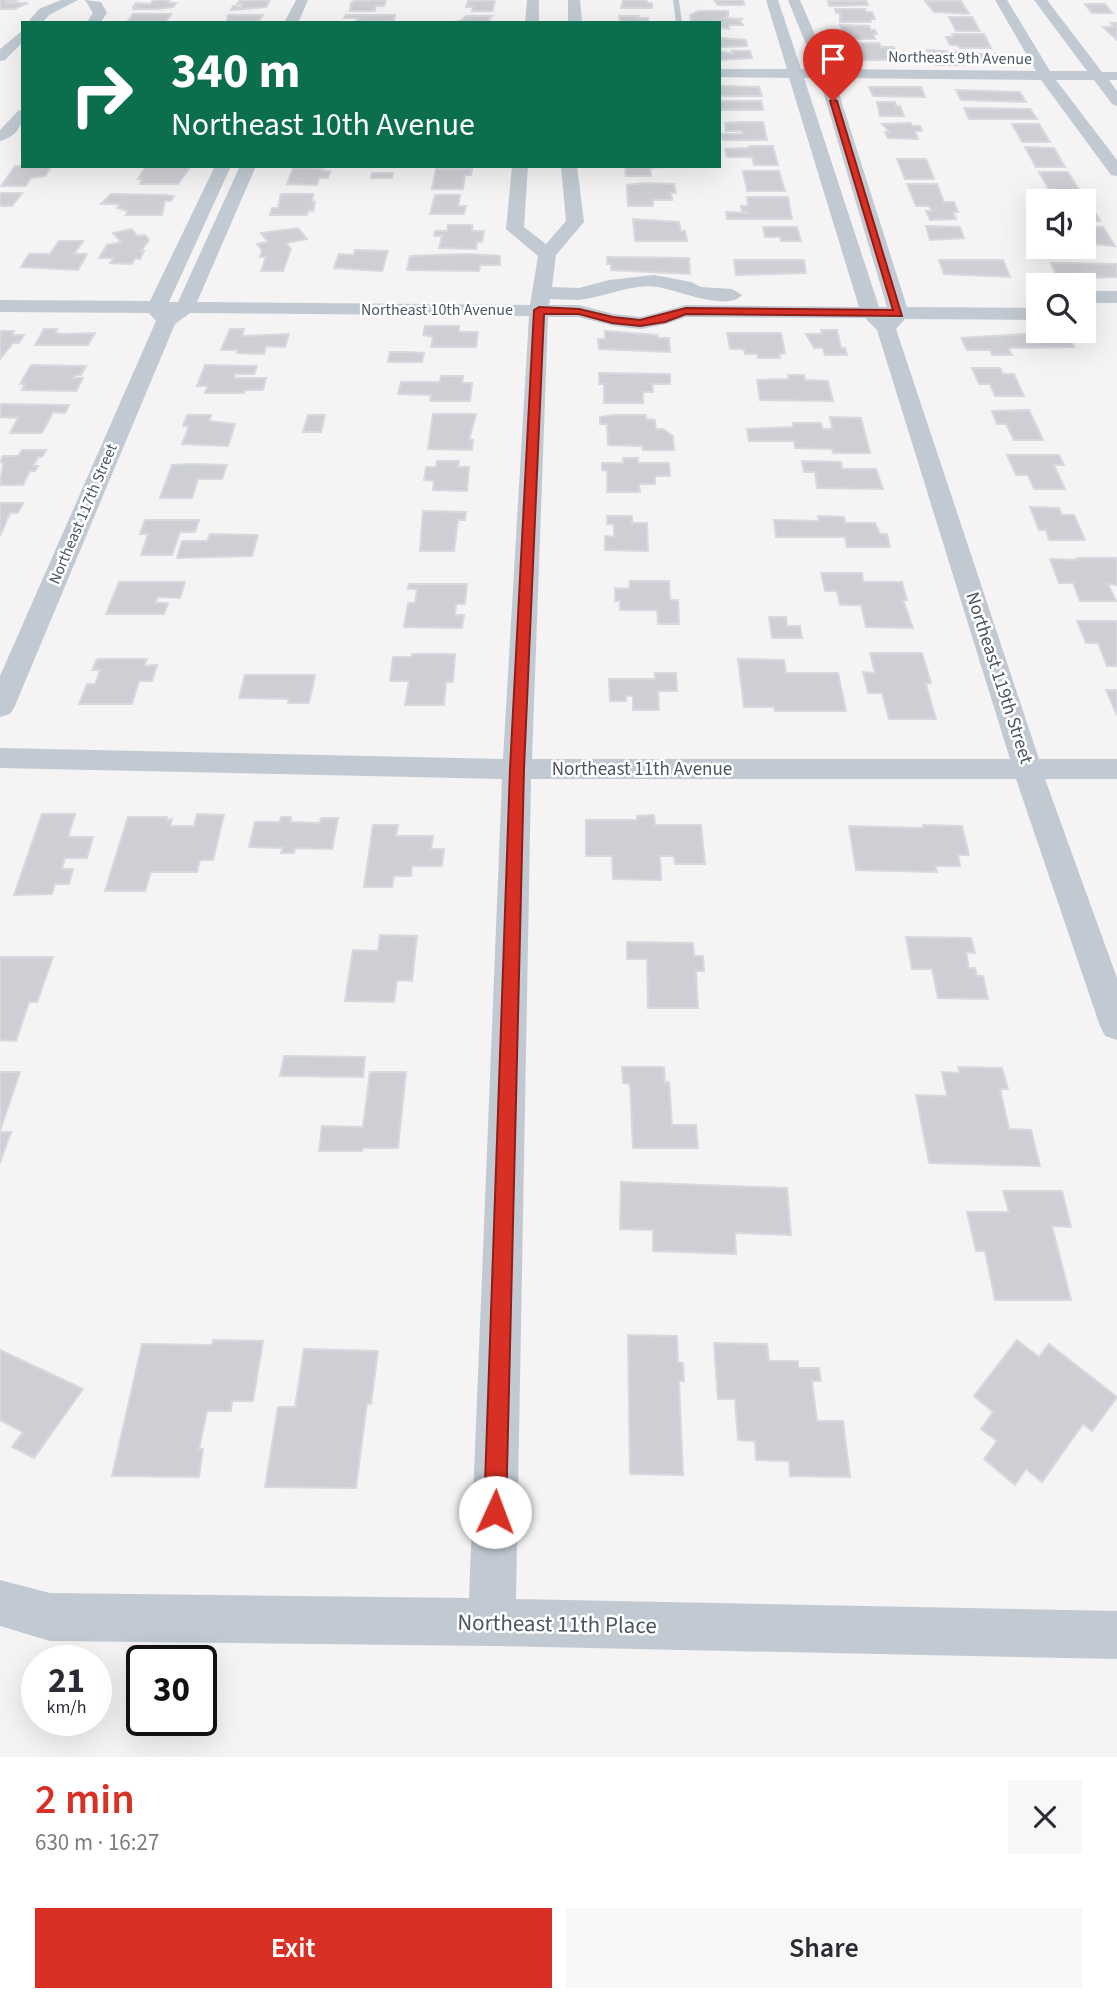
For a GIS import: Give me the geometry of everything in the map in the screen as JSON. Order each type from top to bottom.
[{"type":"street","points":[[36,21],[44,12],[72,0]]},
{"type":"street","points":[[91,0],[95,2],[100,13],[94,21]]},
{"type":"street","points":[[292,21],[302,0]]},
{"type":"street","points":[[532,21],[533,0]]},
{"type":"street","points":[[573,0],[575,21]]},
{"type":"street","name":"Northeast 119th Street","points":[[772,0],[794,73],[883,309],[1027,768],[1109,981],[1117,1026]]},
{"type":"street","name":"Northeast 119th Street","points":[[794,0],[825,74],[883,309]]},
{"type":"street","points":[[1001,0],[1046,76],[1117,171]]},
{"type":"street","points":[[1040,0],[1117,101]]},
{"type":"street","points":[[0,57],[21,36]]},
{"type":"street","name":"Northeast 9th Avenue","points":[[721,73],[1117,76]]},
{"type":"street","points":[[0,136],[7,133],[21,116]]},
{"type":"street","name":"Northeast 117th Street","points":[[0,708],[222,168]]},
{"type":"street","name":"Northeast 117th Street","points":[[167,307],[193,291],[247,168]]},
{"type":"street","points":[[520,168],[515,229],[547,254]]},
{"type":"street","points":[[492,1622],[517,769],[540,302],[547,254],[575,222],[569,168]]},
{"type":"street","name":"Northeast 10th Avenue","points":[[0,306],[167,307],[540,302],[609,286],[654,281],[715,295],[883,309],[1026,297]]},
{"type":"street","name":"Northeast 10th Avenue","points":[[0,289],[167,307],[193,291],[540,302],[612,320],[640,323],[662,320],[686,311],[883,309],[1026,314]]},
{"type":"street","points":[[1096,296],[1117,297]]},
{"type":"street","points":[[1096,315],[1117,315]]},
{"type":"street","name":"Northeast 11th Avenue","points":[[0,758],[517,769],[1117,769]]},
{"type":"street","name":"Northeast 11th Place","points":[[0,1603],[50,1618],[492,1622],[1117,1635]]},
{"type":"lane","points":[[676,0],[678,21]]},
{"type":"building","points":[[0,0],[19,0],[6,3],[28,3],[14,9],[0,9]]},
{"type":"building","points":[[153,0],[170,0],[168,3],[176,3],[173,7],[155,9],[133,7],[136,3],[151,4]]},
{"type":"building","points":[[240,0],[270,0],[266,7],[231,10],[233,6],[241,7],[242,4],[237,4]]},
{"type":"building","points":[[623,0],[647,0],[647,3],[652,3],[652,8],[621,8]]},
{"type":"building","points":[[714,0],[743,0],[744,5],[718,5]]},
{"type":"building","points":[[354,1],[386,1],[384,6],[376,6],[375,11],[350,11]]},
{"type":"building","points":[[468,1],[495,2],[492,11],[472,11],[473,7],[466,7]]},
{"type":"building","points":[[828,1],[866,1],[868,5],[829,6]]},
{"type":"building","points":[[925,1],[961,1],[969,14],[934,12]]},
{"type":"building","points":[[1085,4],[1105,4],[1112,13],[1092,13]]},
{"type":"building","points":[[835,9],[865,9],[866,12],[872,12],[875,19],[870,19],[871,22],[840,22],[840,13],[836,13]]},
{"type":"building","points":[[699,11],[728,11],[728,16],[723,18],[742,19],[740,21],[743,25],[721,28],[721,21],[691,21],[690,15]]},
{"type":"building","points":[[133,14],[171,14],[167,21],[128,21]]},
{"type":"building","points":[[228,15],[263,15],[259,21],[226,21]]},
{"type":"building","points":[[346,15],[395,15],[394,21],[356,21],[359,18],[344,18]]},
{"type":"building","points":[[466,16],[492,16],[490,21],[461,21]]},
{"type":"building","points":[[619,16],[639,16],[648,18],[649,21],[620,21]]},
{"type":"building","points":[[949,17],[972,17],[980,31],[956,31]]},
{"type":"building","points":[[1111,23],[1117,23],[1117,40],[1103,27],[1114,27]]},
{"type":"building","points":[[840,25],[869,26],[877,34],[873,34],[875,39],[845,39]]},
{"type":"building","points":[[952,34],[984,34],[991,48],[960,48],[958,45],[950,45],[946,37],[953,37]]},
{"type":"building","points":[[721,38],[746,40],[747,46],[721,47]]},
{"type":"building","points":[[847,43],[879,43],[881,47],[894,47],[898,55],[887,55],[889,60],[855,60]]},
{"type":"building","points":[[927,50],[959,52],[963,65],[935,65]]},
{"type":"building","points":[[721,51],[733,54],[732,51],[750,51],[752,58],[721,60]]},
{"type":"building","points":[[973,54],[999,54],[1003,60],[976,60]]},
{"type":"building","points":[[721,86],[759,87],[762,96],[721,96]]},
{"type":"building","points":[[869,87],[921,87],[925,97],[873,96]]},
{"type":"building","points":[[956,90],[1020,92],[1026,102],[961,100]]},
{"type":"building","points":[[721,101],[761,101],[763,110],[721,110]]},
{"type":"building","points":[[877,102],[895,102],[904,116],[880,116]]},
{"type":"building","points":[[964,108],[1030,109],[1037,119],[969,119]]},
{"type":"building","points":[[763,122],[767,140],[723,140],[721,134],[743,134],[742,131],[726,131],[725,123]]},
{"type":"building","points":[[911,123],[912,126],[920,126],[922,131],[915,131],[918,139],[888,138],[885,132],[890,132],[882,124]]},
{"type":"building","points":[[1012,124],[1039,124],[1050,142],[1022,142]]},
{"type":"building","points":[[773,146],[778,165],[754,165],[752,157],[727,157],[725,149]]},
{"type":"building","points":[[1025,147],[1054,148],[1065,167],[1036,167]]},
{"type":"building","points":[[897,159],[926,159],[934,179],[905,179]]},
{"type":"building","points":[[15,166],[50,168],[45,176],[31,178],[26,186],[1,186]]},
{"type":"building","points":[[145,168],[190,168],[178,184],[140,184],[142,179],[138,179]]},
{"type":"building","points":[[293,168],[330,171],[328,178],[319,178],[317,185],[287,184]]},
{"type":"building","points":[[625,168],[650,168],[651,176],[626,176]]},
{"type":"building","points":[[436,169],[472,169],[471,175],[465,175],[463,189],[432,189]]},
{"type":"building","points":[[743,171],[779,171],[785,191],[747,191]]},
{"type":"building","points":[[1039,172],[1068,172],[1079,189],[1049,189]]},
{"type":"building","points":[[372,173],[393,173],[392,178],[371,178]]},
{"type":"building","points":[[674,184],[676,193],[671,193],[672,200],[653,200],[653,206],[628,206],[627,185]]},
{"type":"building","points":[[907,184],[937,184],[944,202],[954,202],[958,212],[953,212],[956,219],[930,220],[926,211],[932,211],[929,206],[916,206]]},
{"type":"building","points":[[0,193],[22,193],[12,206],[0,206]]},
{"type":"building","points":[[111,194],[174,196],[171,201],[165,201],[162,215],[126,215],[128,211],[117,208],[120,204],[101,204]]},
{"type":"building","points":[[281,194],[313,194],[313,211],[309,210],[307,215],[270,215],[272,208],[278,208]]},
{"type":"building","points":[[435,195],[460,195],[458,206],[466,206],[464,214],[430,214]]},
{"type":"building","points":[[747,197],[788,197],[792,219],[727,219],[726,212],[750,213],[742,211],[741,206],[748,206]]},
{"type":"building","points":[[633,219],[679,222],[687,241],[635,241]]},
{"type":"building","points":[[448,225],[472,225],[472,231],[484,231],[482,242],[477,242],[476,249],[439,248],[442,236],[434,236],[435,231],[447,231]]},
{"type":"building","points":[[926,226],[960,227],[964,238],[930,240]]},
{"type":"building","points":[[763,227],[797,227],[801,241],[781,241],[780,237],[765,237]]},
{"type":"building","points":[[1096,227],[1103,227],[1115,246],[1096,244]]},
{"type":"building","points":[[298,228],[307,239],[286,243],[291,249],[283,271],[261,271],[266,257],[260,257],[262,250],[257,244],[268,242],[261,233]]},
{"type":"building","points":[[132,229],[137,236],[145,235],[149,240],[141,251],[144,251],[140,259],[135,258],[132,264],[110,263],[114,258],[99,258],[107,245],[121,242],[113,233]]},
{"type":"building","points":[[59,241],[83,241],[74,254],[87,254],[78,270],[21,267],[29,254],[50,254]]},
{"type":"building","points":[[355,250],[388,251],[382,271],[334,268],[339,254],[354,255]]},
{"type":"building","points":[[410,256],[500,256],[500,265],[480,265],[479,271],[407,270]]},
{"type":"building","points":[[607,257],[689,258],[690,274],[611,270]]},
{"type":"building","points":[[734,260],[804,260],[806,273],[736,275]]},
{"type":"building","points":[[939,260],[1003,260],[1010,277],[944,274]]},
{"type":"building","points":[[1051,263],[1117,264],[1117,277],[1096,278],[1096,273],[1055,273]]},
{"type":"building","points":[[425,326],[459,326],[459,332],[478,332],[476,347],[431,347],[433,337],[423,335]]},
{"type":"building","points":[[44,329],[57,329],[55,333],[62,334],[95,333],[88,345],[35,345]]},
{"type":"building","points":[[230,329],[244,329],[242,336],[289,334],[285,347],[266,346],[264,354],[237,353],[238,350],[221,350]]},
{"type":"building","points":[[821,330],[837,330],[841,348],[845,348],[847,355],[825,355],[823,348],[814,348],[806,334],[822,334]]},
{"type":"building","points":[[0,331],[14,331],[12,335],[24,335],[19,343],[13,343],[0,359]]},
{"type":"building","points":[[605,331],[669,338],[670,352],[599,349],[598,339],[605,339]]},
{"type":"building","points":[[727,333],[781,333],[785,353],[779,354],[780,358],[758,358],[757,354],[745,354],[744,349],[730,349]]},
{"type":"building","points":[[1026,334],[1026,343],[1072,343],[1074,347],[1008,348],[1012,355],[992,355],[990,350],[967,350],[961,338]]},
{"type":"building","points":[[390,352],[424,353],[422,362],[388,362]]},
{"type":"building","points":[[31,365],[86,366],[81,375],[75,375],[73,378],[83,378],[76,391],[22,390],[25,384],[20,384]]},
{"type":"building","points":[[205,365],[257,366],[254,374],[235,374],[234,378],[266,378],[263,390],[205,393],[208,386],[197,386]]},
{"type":"building","points":[[972,368],[1000,368],[1003,374],[1014,374],[1024,396],[995,396],[990,384],[979,384]]},
{"type":"building","points":[[599,373],[670,374],[670,384],[652,384],[653,392],[643,392],[643,403],[604,403],[604,384],[599,384]]},
{"type":"building","points":[[788,375],[804,375],[805,380],[828,381],[833,401],[760,400],[757,380],[789,379]]},
{"type":"building","points":[[441,376],[463,376],[462,383],[472,383],[470,401],[430,401],[431,395],[398,394],[401,382],[440,382]]},
{"type":"building","points":[[1,404],[69,405],[65,413],[53,412],[42,433],[10,433],[18,418],[0,417]]},
{"type":"building","points":[[1029,410],[1043,440],[1014,440],[1006,424],[997,424],[992,411]]},
{"type":"building","points":[[433,414],[476,414],[469,440],[473,440],[472,450],[428,449]]},
{"type":"building","points":[[187,415],[211,415],[209,421],[235,424],[228,446],[182,444],[189,426],[183,426]]},
{"type":"building","points":[[308,415],[325,415],[321,432],[303,432]]},
{"type":"building","points":[[646,415],[646,419],[655,420],[656,429],[663,429],[673,436],[674,450],[643,450],[642,446],[608,445],[607,424],[600,424],[600,417]]},
{"type":"building","points":[[830,417],[861,418],[870,453],[833,453],[832,449],[795,448],[794,441],[749,441],[747,429],[793,427],[793,423],[821,423],[823,429],[832,429]]},
{"type":"building","points":[[22,450],[46,450],[42,457],[38,457],[33,466],[38,466],[35,471],[30,471],[23,485],[0,485],[3,463],[0,462],[3,456],[18,456]]},
{"type":"building","points":[[1007,455],[1059,455],[1064,465],[1054,465],[1065,489],[1034,489],[1028,475],[1016,475]]},
{"type":"building","points":[[623,458],[638,458],[638,463],[669,463],[670,476],[655,476],[655,484],[639,484],[640,492],[607,492],[607,471],[602,470],[602,463],[623,463]]},
{"type":"building","points":[[437,461],[459,461],[458,467],[469,467],[467,491],[433,490],[434,481],[424,480],[426,467],[436,467]]},
{"type":"building","points":[[802,461],[841,462],[842,469],[876,469],[883,489],[817,488],[815,472],[804,472]]},
{"type":"building","points":[[172,465],[227,465],[222,479],[198,479],[192,498],[160,498]]},
{"type":"building","points":[[0,503],[23,503],[18,513],[10,513],[0,536]]},
{"type":"building","points":[[1030,507],[1059,508],[1062,515],[1074,515],[1085,540],[1049,540],[1046,530],[1039,530]]},
{"type":"building","points":[[423,511],[466,512],[465,520],[458,520],[454,551],[420,551]]},
{"type":"building","points":[[607,516],[632,516],[632,523],[647,523],[648,551],[605,550],[605,536],[614,537],[614,524],[607,524]]},
{"type":"building","points":[[818,516],[844,517],[845,523],[875,523],[880,534],[887,534],[890,547],[847,547],[845,537],[776,537],[774,520],[819,521]]},
{"type":"building","points":[[145,520],[199,520],[195,532],[180,532],[172,555],[141,555],[148,534],[140,534]]},
{"type":"building","points":[[210,534],[258,535],[252,556],[177,558],[182,541],[207,541]]},
{"type":"building","points":[[1077,558],[1117,558],[1117,585],[1108,584],[1116,601],[1080,601],[1073,583],[1059,583],[1050,559],[1078,560]]},
{"type":"building","points":[[821,573],[862,573],[863,582],[902,582],[907,600],[903,600],[913,628],[866,627],[861,605],[840,605],[837,591],[825,591]]},
{"type":"building","points":[[630,581],[669,581],[670,600],[678,600],[679,624],[658,624],[657,610],[620,610],[620,601],[615,601],[615,588],[629,589]]},
{"type":"building","points":[[119,582],[185,582],[180,598],[158,597],[155,603],[168,603],[164,614],[106,614]]},
{"type":"building","points":[[409,584],[467,584],[465,604],[456,604],[455,615],[464,615],[462,628],[404,627],[408,603],[415,603],[417,589],[408,589]]},
{"type":"building","points":[[769,617],[786,617],[787,626],[800,626],[802,638],[772,638]]},
{"type":"building","points":[[1077,621],[1117,621],[1117,666],[1107,666],[1098,643],[1086,643]]},
{"type":"building","points":[[870,653],[922,653],[931,683],[926,684],[936,719],[889,719],[882,693],[868,693],[863,672],[875,673]]},
{"type":"building","points":[[412,654],[455,654],[453,682],[446,682],[444,705],[405,705],[409,681],[390,681],[393,657],[412,657]]},
{"type":"building","points":[[97,659],[147,659],[144,666],[157,665],[152,681],[139,681],[132,704],[79,704],[87,684],[95,684],[100,670],[92,670]]},
{"type":"building","points":[[738,659],[784,660],[786,673],[838,673],[846,711],[775,711],[774,707],[744,707]]},
{"type":"building","points":[[655,673],[676,673],[677,691],[658,691],[659,710],[633,710],[633,696],[626,696],[626,701],[610,701],[609,679],[655,679]]},
{"type":"building","points":[[245,675],[315,675],[309,703],[288,703],[289,699],[239,698]]},
{"type":"building","points":[[1106,690],[1117,690],[1117,715]]},
{"type":"building","points":[[42,814],[75,814],[68,837],[93,837],[87,858],[65,858],[62,869],[73,869],[69,884],[55,884],[52,894],[14,895]]},
{"type":"building","points":[[197,814],[224,815],[213,860],[200,860],[197,872],[151,872],[145,891],[105,891],[128,817],[167,817],[166,820],[172,819],[170,826],[194,826]]},
{"type":"building","points":[[654,815],[655,825],[701,825],[705,864],[675,864],[674,856],[660,856],[661,880],[613,879],[612,856],[586,856],[586,820],[637,820],[637,816]]},
{"type":"building","points":[[281,817],[291,817],[291,822],[320,823],[321,818],[338,818],[332,849],[295,848],[294,853],[281,853],[283,848],[249,847],[255,822],[279,822]]},
{"type":"building","points":[[373,825],[398,825],[396,836],[433,836],[431,849],[444,849],[442,866],[412,866],[411,876],[394,876],[392,887],[364,887]]},
{"type":"building","points":[[923,825],[962,826],[969,855],[958,855],[960,866],[935,866],[937,872],[856,870],[849,826],[923,828]]},
{"type":"building","points":[[380,935],[417,936],[412,981],[397,980],[394,1002],[345,1001],[353,950],[378,951]]},
{"type":"building","points":[[906,937],[971,938],[975,953],[966,952],[969,968],[975,968],[977,976],[983,976],[988,999],[938,998],[932,969],[912,969]]},
{"type":"building","points":[[627,942],[693,943],[694,956],[703,956],[704,971],[696,971],[698,1008],[648,1008],[647,959],[627,959]]},
{"type":"building","points":[[0,957],[53,957],[37,1002],[29,1002],[16,1041],[0,1040]]},
{"type":"building","points":[[284,1056],[365,1057],[363,1077],[280,1076]]},
{"type":"building","points":[[622,1067],[664,1067],[665,1083],[669,1082],[672,1125],[696,1125],[698,1148],[633,1148],[630,1084],[623,1083]]},
{"type":"building","points":[[958,1067],[1002,1068],[1008,1089],[1000,1089],[1009,1129],[1031,1130],[1040,1166],[929,1163],[916,1095],[947,1096],[942,1072],[960,1073]]},
{"type":"building","points":[[0,1072],[20,1072],[0,1131]]},
{"type":"building","points":[[370,1072],[406,1072],[398,1148],[319,1151],[322,1126],[363,1127]]},
{"type":"building","points":[[0,1132],[11,1132],[0,1163]]},
{"type":"building","points":[[621,1182],[787,1188],[791,1235],[735,1233],[736,1254],[653,1251],[653,1230],[620,1229]]},
{"type":"building","points":[[1003,1191],[1062,1191],[1071,1227],[1052,1226],[1071,1300],[995,1300],[985,1251],[976,1251],[967,1212],[1009,1212]]},
{"type":"building","points":[[628,1335],[677,1336],[678,1362],[683,1363],[684,1381],[679,1381],[683,1475],[630,1474]]},
{"type":"building","points":[[213,1340],[263,1341],[253,1401],[232,1401],[231,1411],[207,1411],[199,1449],[203,1449],[199,1477],[112,1476],[142,1344],[212,1345]]},
{"type":"building","points":[[1017,1340],[1039,1357],[1049,1344],[1117,1397],[1092,1431],[1083,1424],[1042,1482],[1026,1469],[1015,1485],[984,1459],[997,1441],[981,1429],[993,1412],[974,1396]]},
{"type":"building","points":[[714,1343],[767,1344],[769,1361],[798,1361],[798,1368],[819,1368],[821,1381],[812,1381],[817,1421],[843,1421],[850,1477],[790,1476],[789,1461],[756,1460],[755,1441],[738,1440],[735,1399],[718,1399]]},
{"type":"building","points":[[304,1349],[378,1351],[371,1404],[367,1403],[356,1488],[265,1487],[278,1407],[295,1407]]},
{"type":"building","points":[[0,1350],[83,1389],[34,1458],[12,1447],[23,1432],[0,1420]]},
{"type":"route","points":[[495,1512],[517,769],[539,310],[579,312],[640,323],[662,320],[686,311],[899,313],[833,101]]}]
